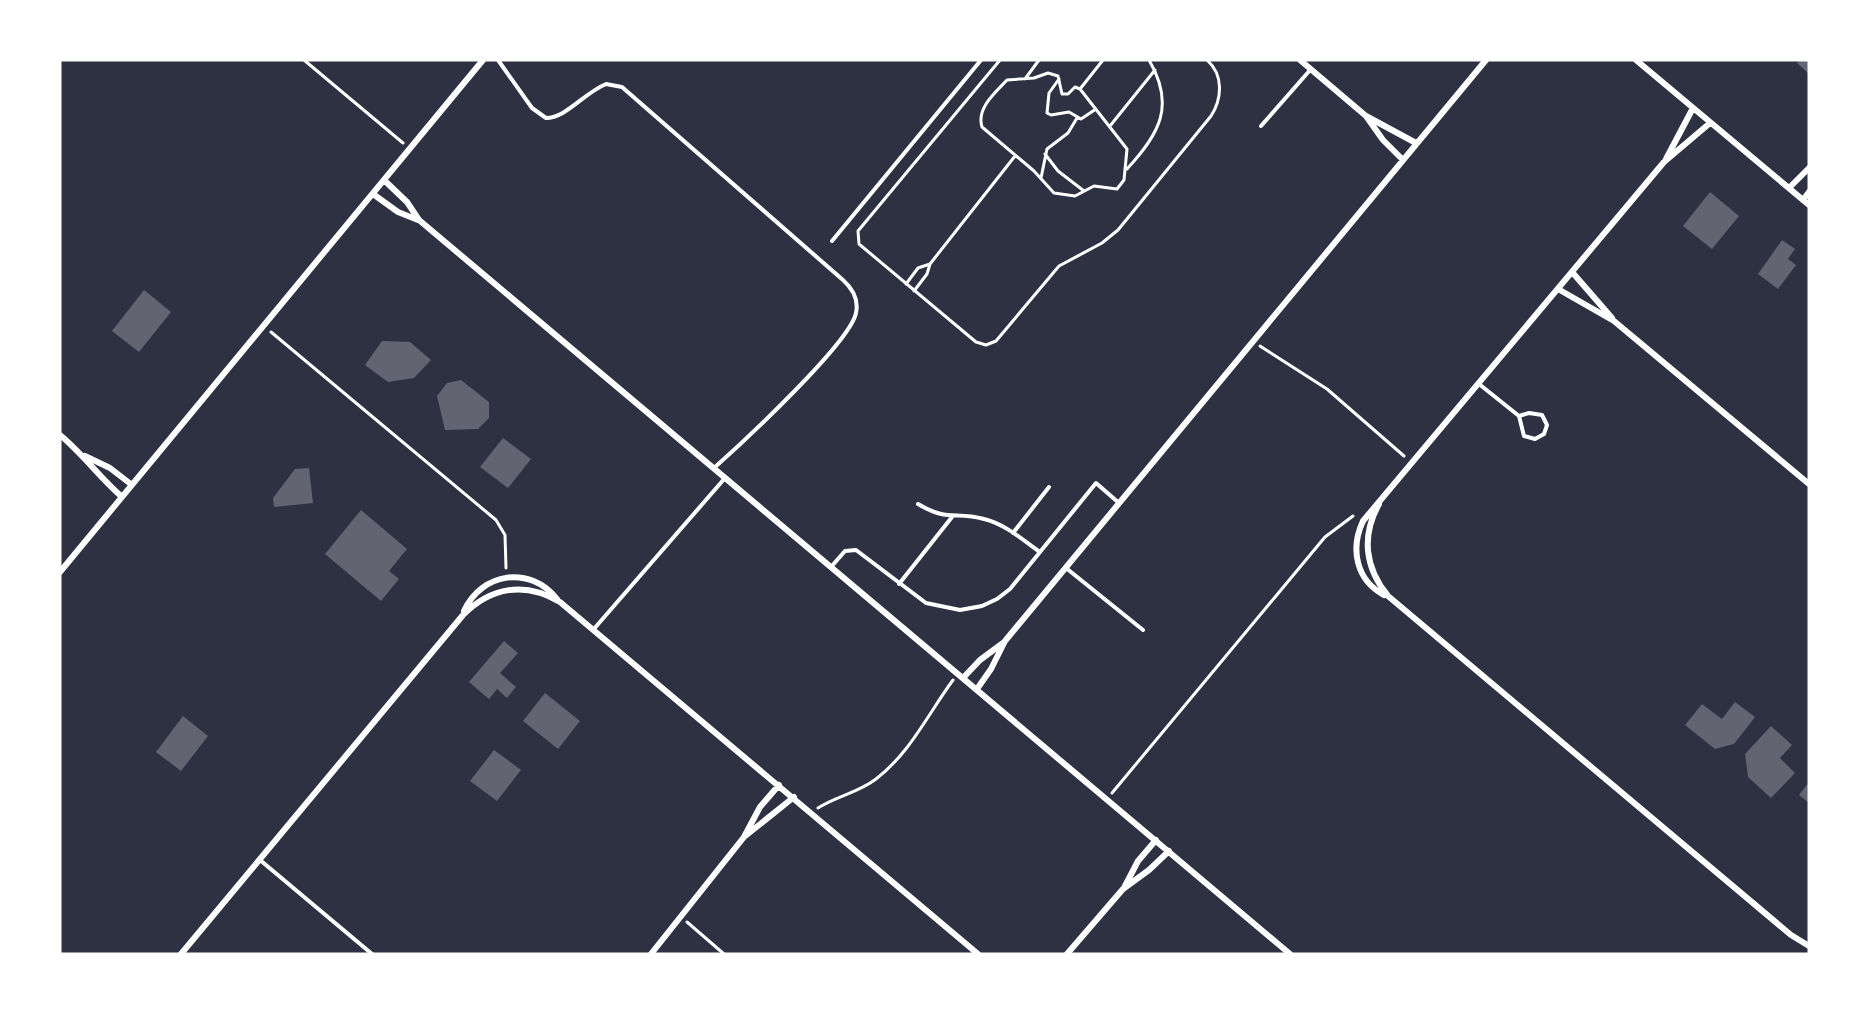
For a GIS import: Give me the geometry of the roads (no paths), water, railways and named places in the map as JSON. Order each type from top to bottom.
[{"type":"street","points":[[60,572],[483,60]]},
{"type":"street","points":[[1300,60],[1366,116],[1416,143]]},
{"type":"street","points":[[961,675],[1005,641],[1486,60]]},
{"type":"street","points":[[1636,60],[1809,205]]},
{"type":"street","points":[[1664,162],[1693,108]]},
{"type":"street","points":[[1366,116],[1383,140],[1402,160]]},
{"type":"street","points":[[1710,123],[1664,162],[1363,520],[1358,531],[1355,554],[1358,565],[1369,584],[1388,596],[1791,935],[1809,946]]},
{"type":"street","points":[[1789,188],[1809,168]]},
{"type":"street","points":[[384,180],[406,202],[419,220],[1290,954]]},
{"type":"street","points":[[1803,200],[1809,192]]},
{"type":"street","points":[[373,194],[398,212],[419,220]]},
{"type":"street","points":[[1572,272],[1614,321],[1809,484]]},
{"type":"street","points":[[1558,289],[1614,321]]},
{"type":"street","points":[[60,435],[85,456],[122,497]]},
{"type":"street","points":[[85,456],[110,468],[132,485]]},
{"type":"street","points":[[1378,504],[1370,522],[1367,552],[1376,580],[1388,596]]},
{"type":"street","points":[[463,615],[468,603],[484,586],[506,576],[518,576],[537,582],[552,592],[560,602],[978,954]]},
{"type":"street","points":[[181,954],[463,615],[483,598],[508,588],[535,590],[560,602]]},
{"type":"street","points":[[977,689],[991,669],[1005,641]]},
{"type":"street","points":[[651,954],[744,837],[760,807],[779,785]]},
{"type":"street","points":[[744,837],[794,797]]},
{"type":"street","points":[[1067,954],[1123,889],[1138,861],[1156,840]]},
{"type":"street","points":[[1123,889],[1149,870],[1168,851]]},
{"type":"lane","points":[[498,60],[532,108],[546,118],[563,115],[592,90],[606,84],[622,87],[843,280],[855,295],[857,305],[852,323],[779,407],[714,469]]},
{"type":"lane","points":[[832,241],[981,60]]},
{"type":"lane","points":[[1261,126],[1311,69]]},
{"type":"lane","points":[[1479,384],[1519,416],[1521,430],[1528,439],[1540,438],[1544,434],[1547,425],[1542,416],[1529,412],[1519,416]]},
{"type":"lane","points":[[593,630],[725,478]]},
{"type":"lane","points":[[831,567],[844,551],[856,550],[916,597],[937,607],[971,609],[990,603],[1004,595],[1096,483],[1120,503]]},
{"type":"lane","points":[[1013,533],[1049,487]]},
{"type":"lane","points":[[918,504],[934,513],[952,517],[984,519],[1013,533],[1040,552]]},
{"type":"lane","points":[[899,584],[952,517]]},
{"type":"lane","points":[[1066,568],[1143,630]]},
{"type":"lane","points":[[260,860],[372,954]]}]
